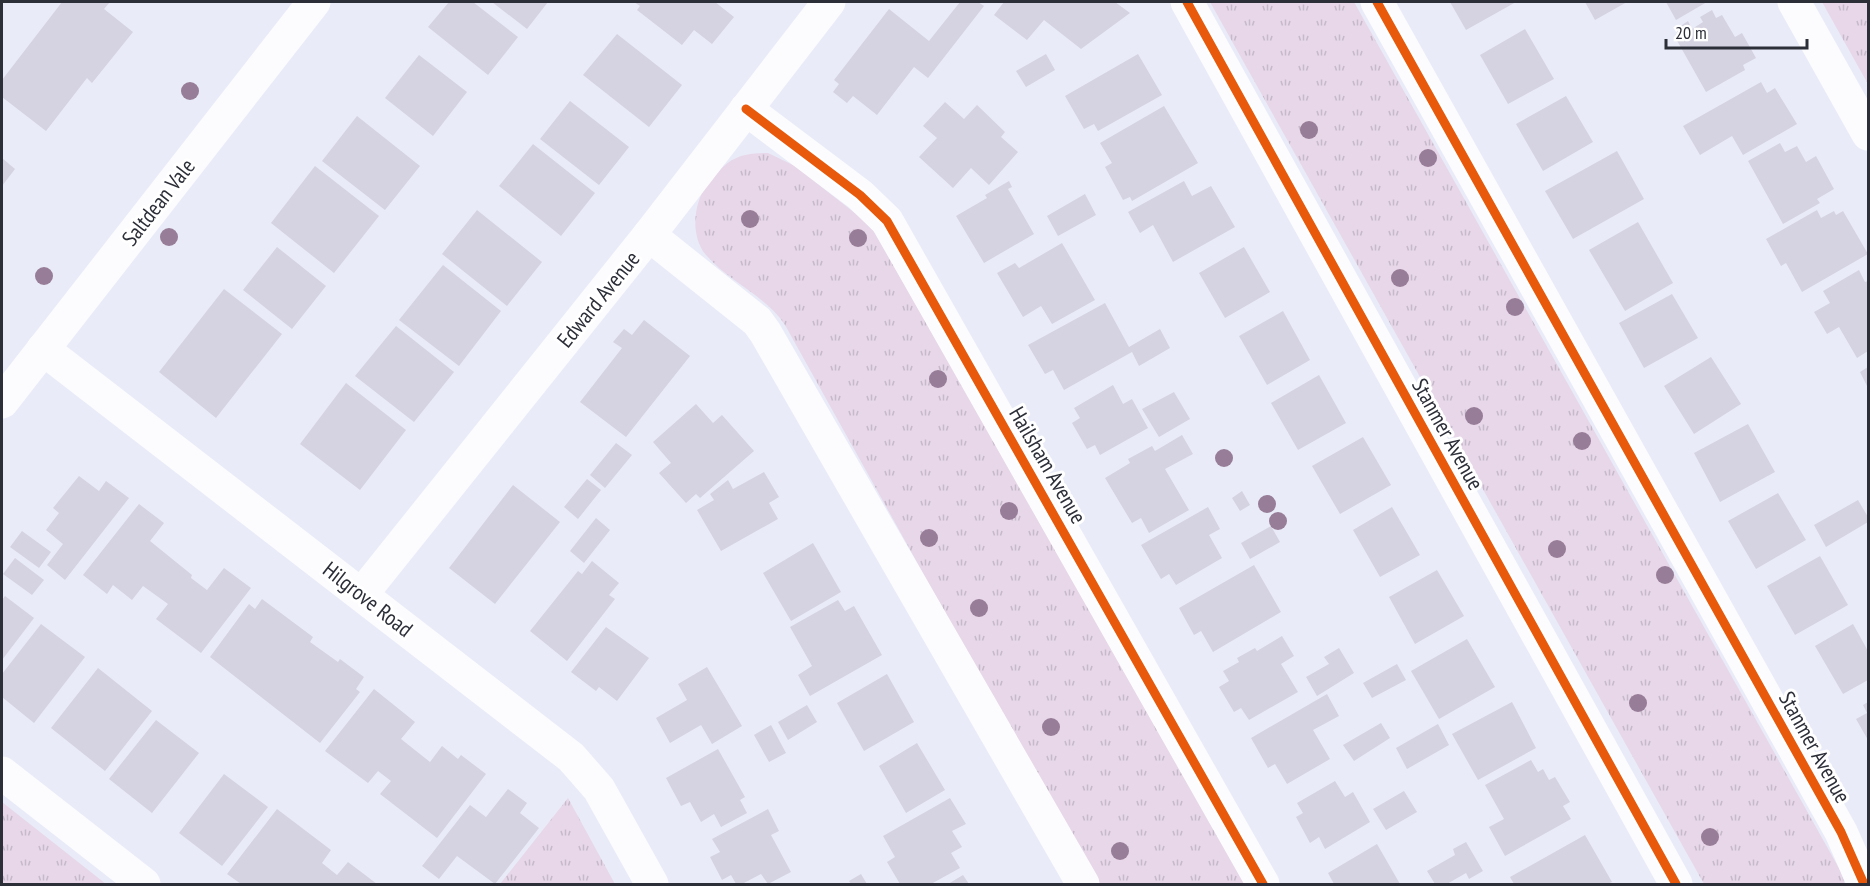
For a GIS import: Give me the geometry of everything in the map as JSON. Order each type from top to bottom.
[{"type":"street","name":"Saltdean Vale","points":[[2,402],[314,2]]},
{"type":"street","name":"Edward Avenue","points":[[362,594],[649,235],[829,2]]},
{"type":"street","name":"Stanmer Avenue","points":[[1187,2],[1676,885]]},
{"type":"street","name":"Stanmer Avenue","points":[[1377,2],[1841,832],[1864,885]]},
{"type":"street","points":[[1794,2],[1869,134]]},
{"type":"street","name":"Hailsham Avenue","points":[[746,109],[860,195],[887,221],[1263,885]]},
{"type":"street","points":[[649,235],[757,321],[765,332],[1083,885]]},
{"type":"street","name":"Hilgrove Road","points":[[43,349],[571,757],[599,789],[652,885]]},
{"type":"street","points":[[2,773],[144,885]]},
{"type":"green space","points":[[1210,2],[1354,2],[1840,870],[1845,884],[1704,884]]},
{"type":"green space","points":[[1822,2],[1868,2],[1868,84]]},
{"type":"green space","points":[[768,153],[795,166],[870,225],[1103,629],[1246,884],[1096,884],[785,325],[767,305],[715,265],[701,247],[697,238],[696,218],[704,189],[722,168],[734,159],[749,154]]},
{"type":"green space","points":[[568,798],[615,884],[500,884]]},
{"type":"green space","points":[[2,802],[106,884],[2,884]]},
{"type":"building","points":[[62,2],[110,2],[104,9],[133,32],[92,83],[87,78],[46,131],[2,97],[2,80]]},
{"type":"building","points":[[449,2],[473,2],[518,37],[488,75],[428,27]]},
{"type":"building","points":[[492,2],[548,2],[527,29]]},
{"type":"building","points":[[634,2],[715,2],[734,17],[712,44],[694,30],[682,45],[637,10],[640,6]]},
{"type":"building","points":[[960,2],[978,2],[984,6],[928,78],[914,67],[877,115],[853,96],[847,103],[833,92],[839,84],[834,80],[889,9],[929,41]]},
{"type":"building","points":[[1004,2],[1115,2],[1130,13],[1081,49],[1044,20],[1027,40],[994,15]]},
{"type":"building","points":[[1450,2],[1516,2],[1466,30]]},
{"type":"building","points":[[1585,2],[1627,2],[1595,20]]},
{"type":"building","points":[[1666,2],[1707,2],[1676,20]]},
{"type":"building","points":[[1712,10],[1716,18],[1722,15],[1735,37],[1742,33],[1756,58],[1743,65],[1745,70],[1706,92],[1675,37],[1679,35],[1676,29],[1688,21],[1692,29],[1703,22],[1700,17]]},
{"type":"building","points":[[1525,29],[1554,79],[1508,104],[1480,55]]},
{"type":"building","points":[[617,34],[682,85],[649,127],[583,75]]},
{"type":"building","points":[[1046,54],[1055,70],[1026,87],[1016,71]]},
{"type":"building","points":[[1138,54],[1162,95],[1098,131],[1094,124],[1084,129],[1065,96]]},
{"type":"building","points":[[419,55],[467,92],[433,136],[385,98]]},
{"type":"building","points":[[1761,82],[1767,93],[1775,88],[1797,124],[1743,155],[1732,136],[1700,155],[1683,126]]},
{"type":"building","points":[[1566,96],[1593,142],[1543,171],[1516,124]]},
{"type":"building","points":[[570,101],[629,147],[599,185],[540,139]]},
{"type":"building","points":[[945,102],[964,119],[977,105],[1005,132],[1001,137],[1018,152],[989,185],[971,168],[953,188],[919,157],[937,138],[923,126]]},
{"type":"building","points":[[1164,106],[1198,163],[1132,201],[1130,197],[1123,200],[1105,167],[1112,163],[1100,143]]},
{"type":"building","points":[[357,116],[420,166],[385,210],[322,161]]},
{"type":"building","points":[[1780,143],[1785,152],[1797,146],[1806,162],[1816,156],[1834,189],[1817,199],[1820,203],[1783,224],[1748,161]]},
{"type":"building","points":[[533,144],[595,193],[561,236],[499,186]]},
{"type":"building","points":[[1617,151],[1644,199],[1573,239],[1545,191]]},
{"type":"building","points":[[2,158],[15,169],[2,186]]},
{"type":"building","points":[[315,166],[379,216],[334,273],[271,223]]},
{"type":"building","points":[[1009,181],[1012,187],[1008,189],[1034,234],[984,263],[956,216],[987,198],[985,195]]},
{"type":"building","points":[[1184,181],[1192,196],[1211,186],[1235,227],[1173,262],[1153,225],[1140,233],[1128,212]]},
{"type":"building","points":[[1085,194],[1096,215],[1058,236],[1047,216]]},
{"type":"building","points":[[477,210],[542,262],[507,306],[442,254]]},
{"type":"building","points":[[1817,210],[1821,218],[1834,211],[1836,215],[1843,211],[1868,254],[1802,292],[1786,263],[1781,266],[1766,239]]},
{"type":"building","points":[[1638,222],[1673,283],[1625,311],[1589,250]]},
{"type":"building","points":[[1062,243],[1095,300],[1052,324],[1041,306],[1023,317],[997,273],[1015,263],[1019,268]]},
{"type":"building","points":[[277,247],[326,286],[292,329],[243,290]]},
{"type":"building","points":[[1244,247],[1270,292],[1225,318],[1199,273]]},
{"type":"building","points":[[443,265],[501,311],[459,366],[399,320]]},
{"type":"building","points":[[1859,270],[1865,282],[1868,281],[1868,351],[1857,358],[1839,327],[1827,334],[1814,312],[1830,303],[1823,291]]},
{"type":"building","points":[[224,289],[282,334],[216,418],[159,372]]},
{"type":"building","points":[[1672,294],[1698,338],[1644,368],[1619,323]]},
{"type":"building","points":[[1105,303],[1129,347],[1160,329],[1170,348],[1139,366],[1132,352],[1064,390],[1053,370],[1045,374],[1028,345]]},
{"type":"building","points":[[1283,311],[1310,360],[1267,385],[1239,336]]},
{"type":"building","points":[[644,320],[690,356],[626,437],[580,402],[622,348],[613,342],[624,329],[632,335]]},
{"type":"building","points":[[396,326],[454,372],[414,422],[355,376]]},
{"type":"building","points":[[1711,357],[1741,404],[1694,434],[1664,386]]},
{"type":"building","points":[[1868,367],[1868,388],[1860,372]]},
{"type":"building","points":[[1319,375],[1346,423],[1298,450],[1271,403]]},
{"type":"building","points":[[346,383],[406,430],[360,490],[300,444]]},
{"type":"building","points":[[1113,385],[1123,404],[1132,399],[1148,428],[1100,455],[1095,445],[1087,449],[1072,423],[1080,418],[1074,408]]},
{"type":"building","points":[[1174,392],[1190,419],[1159,437],[1142,409]]},
{"type":"building","points":[[696,404],[713,423],[722,415],[754,451],[700,498],[696,494],[686,503],[659,473],[671,463],[653,442]]},
{"type":"building","points":[[1748,424],[1775,472],[1720,502],[1694,453]]},
{"type":"building","points":[[1182,435],[1193,454],[1165,469],[1189,510],[1149,533],[1141,518],[1132,523],[1105,478],[1130,463],[1128,459],[1152,446],[1155,451]]},
{"type":"building","points":[[1363,437],[1391,485],[1340,514],[1312,466]]},
{"type":"building","points":[[616,443],[632,455],[605,488],[590,475]]},
{"type":"building","points":[[764,472],[779,497],[769,503],[778,519],[721,551],[697,510],[714,500],[710,494],[728,480],[733,489]]},
{"type":"building","points":[[79,476],[99,491],[106,481],[129,498],[65,580],[47,565],[63,544],[46,530],[59,513],[53,508]]},
{"type":"building","points":[[587,479],[601,490],[578,519],[564,507]]},
{"type":"building","points":[[513,485],[560,522],[495,604],[449,568]]},
{"type":"building","points":[[1242,491],[1250,505],[1240,511],[1232,498]]},
{"type":"building","points":[[1778,493],[1806,540],[1756,569],[1728,521]]},
{"type":"building","points":[[1858,500],[1868,517],[1868,522],[1826,547],[1814,525]]},
{"type":"building","points":[[139,504],[164,523],[150,541],[207,590],[224,568],[251,588],[201,653],[156,619],[168,604],[143,586],[132,600],[113,585],[107,594],[83,575]]},
{"type":"building","points":[[1208,507],[1220,529],[1209,535],[1222,558],[1176,585],[1169,574],[1161,579],[1141,545]]},
{"type":"building","points":[[1392,507],[1420,555],[1380,577],[1353,530]]},
{"type":"building","points":[[596,518],[610,530],[584,563],[570,551]]},
{"type":"building","points":[[1271,526],[1280,542],[1250,559],[1241,543]]},
{"type":"building","points":[[22,531],[51,552],[39,568],[10,547]]},
{"type":"building","points":[[813,543],[841,592],[791,621],[763,573]]},
{"type":"building","points":[[1820,556],[1848,605],[1795,635],[1767,586]]},
{"type":"building","points":[[15,558],[44,580],[32,595],[3,574]]},
{"type":"building","points":[[592,561],[619,583],[609,595],[615,599],[567,661],[530,631],[578,571],[582,574]]},
{"type":"building","points":[[1254,565],[1281,612],[1213,652],[1201,631],[1194,635],[1179,608]]},
{"type":"building","points":[[1437,570],[1464,616],[1415,644],[1389,597]]},
{"type":"building","points":[[5,596],[34,618],[2,660],[2,600]]},
{"type":"building","points":[[262,599],[313,637],[310,642],[338,662],[340,659],[364,677],[356,689],[360,692],[320,743],[210,657],[249,604],[255,609]]},
{"type":"building","points":[[838,600],[845,611],[854,606],[882,655],[810,696],[798,675],[812,666],[790,627]]},
{"type":"building","points":[[41,624],[85,657],[34,723],[2,697],[2,674]]},
{"type":"building","points":[[1853,624],[1868,651],[1868,680],[1843,694],[1815,646]]},
{"type":"building","points":[[606,627],[649,658],[617,701],[599,687],[596,691],[571,672]]},
{"type":"building","points":[[1282,636],[1294,656],[1281,664],[1298,692],[1249,720],[1241,708],[1234,712],[1219,687],[1229,681],[1223,671],[1239,662],[1237,658],[1255,648],[1257,651]]},
{"type":"building","points":[[1467,639],[1495,687],[1439,719],[1411,671]]},
{"type":"building","points":[[1339,648],[1354,673],[1317,696],[1306,677],[1329,664],[1324,657]]},
{"type":"building","points":[[1397,664],[1406,680],[1372,698],[1363,683]]},
{"type":"building","points":[[707,667],[742,726],[712,744],[701,725],[670,743],[656,718],[687,700],[678,684]]},
{"type":"building","points":[[98,668],[152,711],[105,771],[51,728]]},
{"type":"building","points":[[887,674],[914,722],[864,751],[837,703]]},
{"type":"building","points":[[374,689],[415,722],[401,739],[430,762],[442,746],[458,759],[461,755],[486,774],[437,838],[380,794],[391,781],[378,771],[368,783],[325,751]]},
{"type":"building","points":[[1327,694],[1339,716],[1313,730],[1330,759],[1287,784],[1275,764],[1268,768],[1251,738]]},
{"type":"building","points":[[1512,702],[1536,748],[1478,780],[1452,734]]},
{"type":"building","points":[[1868,702],[1868,740],[1856,719],[1867,713],[1863,705]]},
{"type":"building","points":[[807,705],[817,722],[788,740],[778,722]]},
{"type":"building","points":[[156,720],[199,753],[152,813],[109,779]]},
{"type":"building","points":[[1381,723],[1390,738],[1354,761],[1343,745]]},
{"type":"building","points":[[1438,724],[1449,745],[1407,769],[1396,748]]},
{"type":"building","points":[[771,725],[786,753],[769,762],[754,735]]},
{"type":"building","points":[[917,743],[945,790],[906,813],[879,766]]},
{"type":"building","points":[[718,749],[745,797],[740,800],[747,813],[721,827],[714,814],[701,822],[690,802],[681,806],[666,778]]},
{"type":"building","points":[[1531,760],[1538,772],[1543,769],[1549,780],[1555,777],[1570,802],[1563,806],[1571,819],[1505,856],[1489,827],[1504,819],[1485,785]]},
{"type":"building","points":[[224,774],[268,807],[222,866],[179,833]]},
{"type":"building","points":[[1335,781],[1345,797],[1353,792],[1370,822],[1325,849],[1319,837],[1310,843],[1296,817],[1303,813],[1297,803]]},
{"type":"building","points":[[508,789],[527,803],[520,813],[539,828],[495,884],[457,856],[439,879],[422,866],[470,805],[486,817]]},
{"type":"building","points":[[1404,791],[1417,812],[1386,830],[1373,809]]},
{"type":"building","points":[[950,798],[966,824],[952,831],[962,847],[951,853],[960,868],[931,884],[900,884],[887,862],[895,857],[883,836]]},
{"type":"building","points":[[277,809],[331,850],[322,863],[337,875],[348,862],[377,884],[241,884],[227,874]]},
{"type":"building","points":[[768,809],[779,831],[771,835],[791,872],[768,884],[761,874],[742,884],[736,884],[731,875],[722,880],[710,857],[720,852],[712,839]]},
{"type":"building","points":[[1585,835],[1612,882],[1607,884],[1514,884],[1510,877]]},
{"type":"building","points":[[1466,842],[1483,871],[1469,879],[1466,873],[1447,884],[1435,884],[1427,871],[1455,855],[1453,849]]},
{"type":"building","points":[[1377,844],[1400,884],[1334,884],[1328,873]]},
{"type":"building","points":[[861,874],[867,884],[851,884],[849,881]]},
{"type":"building","points":[[963,875],[969,884],[948,884]]},
{"type":"cycle path","points":[[1187,2],[1676,884]]},
{"type":"cycle path","points":[[1377,2],[1841,832],[1864,884]]},
{"type":"cycle path","points":[[746,109],[860,195],[887,221],[1263,884]]}]
